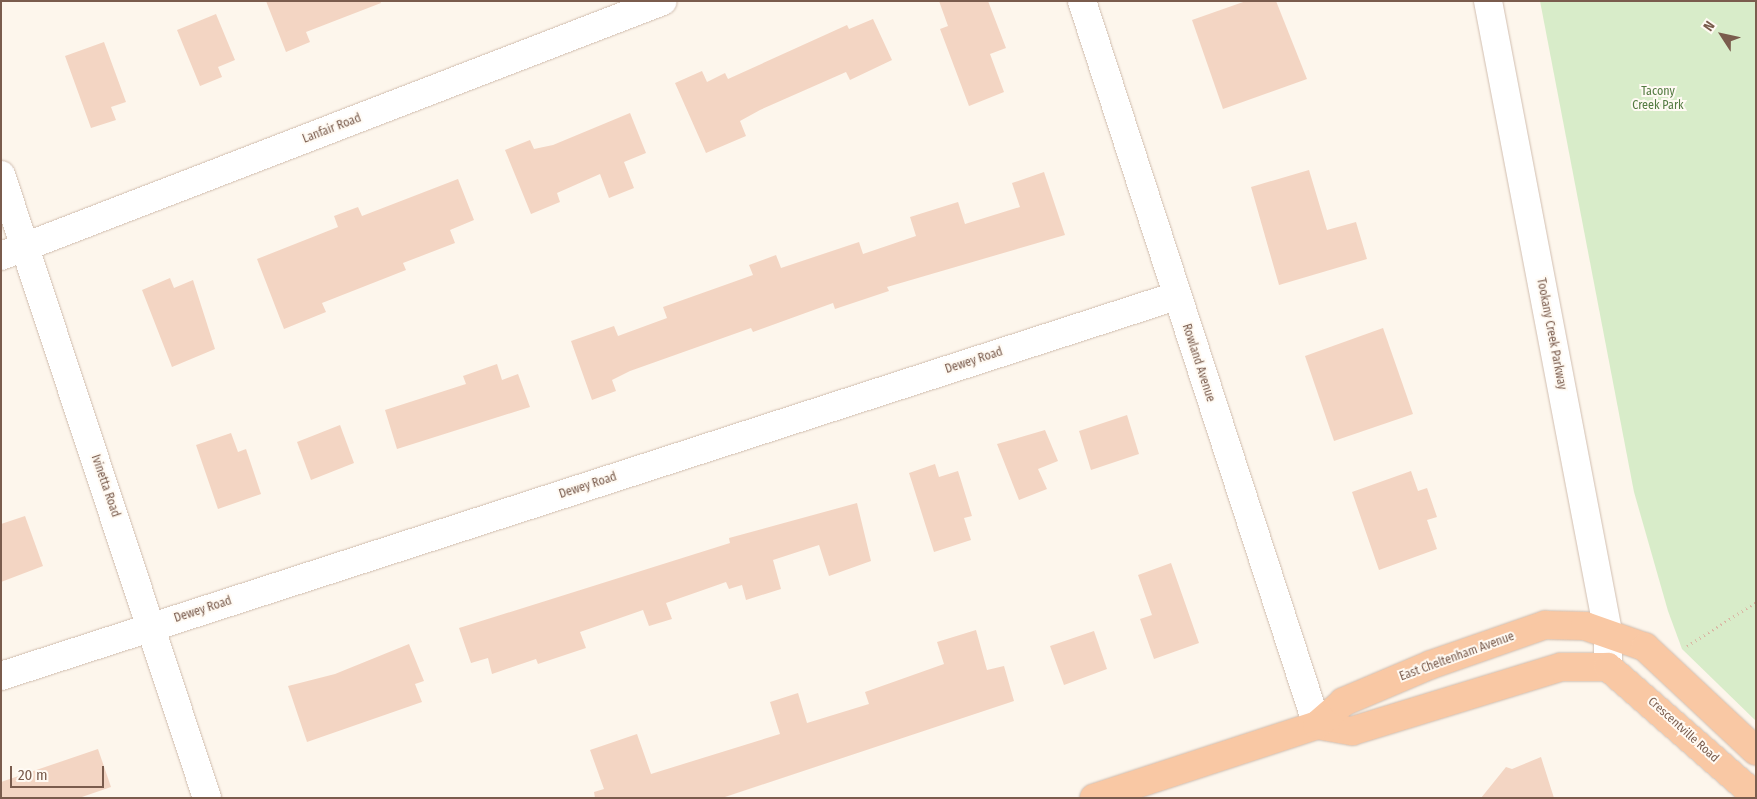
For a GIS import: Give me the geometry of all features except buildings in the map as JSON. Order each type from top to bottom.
[{"type":"highway","name":"East Cheltenham Avenue","points":[[1094,798],[1317,725],[1343,702],[1430,665],[1544,625],[1586,626],[1608,632]]},
{"type":"highway","points":[[1608,632],[1645,647],[1665,663],[1756,751]]},
{"type":"highway","name":"East Cheltenham Avenue","points":[[1317,725],[1352,731],[1561,667],[1608,667]]},
{"type":"highway","name":"Crescentville Road","points":[[1608,667],[1629,681],[1756,796]]},
{"type":"street","name":"Lanfair Road","points":[[13,252],[663,1]]},
{"type":"street","name":"Rowland Avenue","points":[[1082,1],[1176,296],[1317,725]]},
{"type":"street","name":"Tookany Creek Parkway","points":[[1488,1],[1608,632],[1608,667]]},
{"type":"street","name":"Ivinetta Road","points":[[1,175],[13,252],[153,626],[206,798]]},
{"type":"street","name":"Dewey Road","points":[[1,676],[1176,296]]},
{"type":"path","points":[[1665,663],[1756,602]]},
{"type":"green space","name":"Tacony Creek Park","points":[[1540,1],[1756,1],[1756,721],[1682,649],[1668,611],[1634,492]]}]
